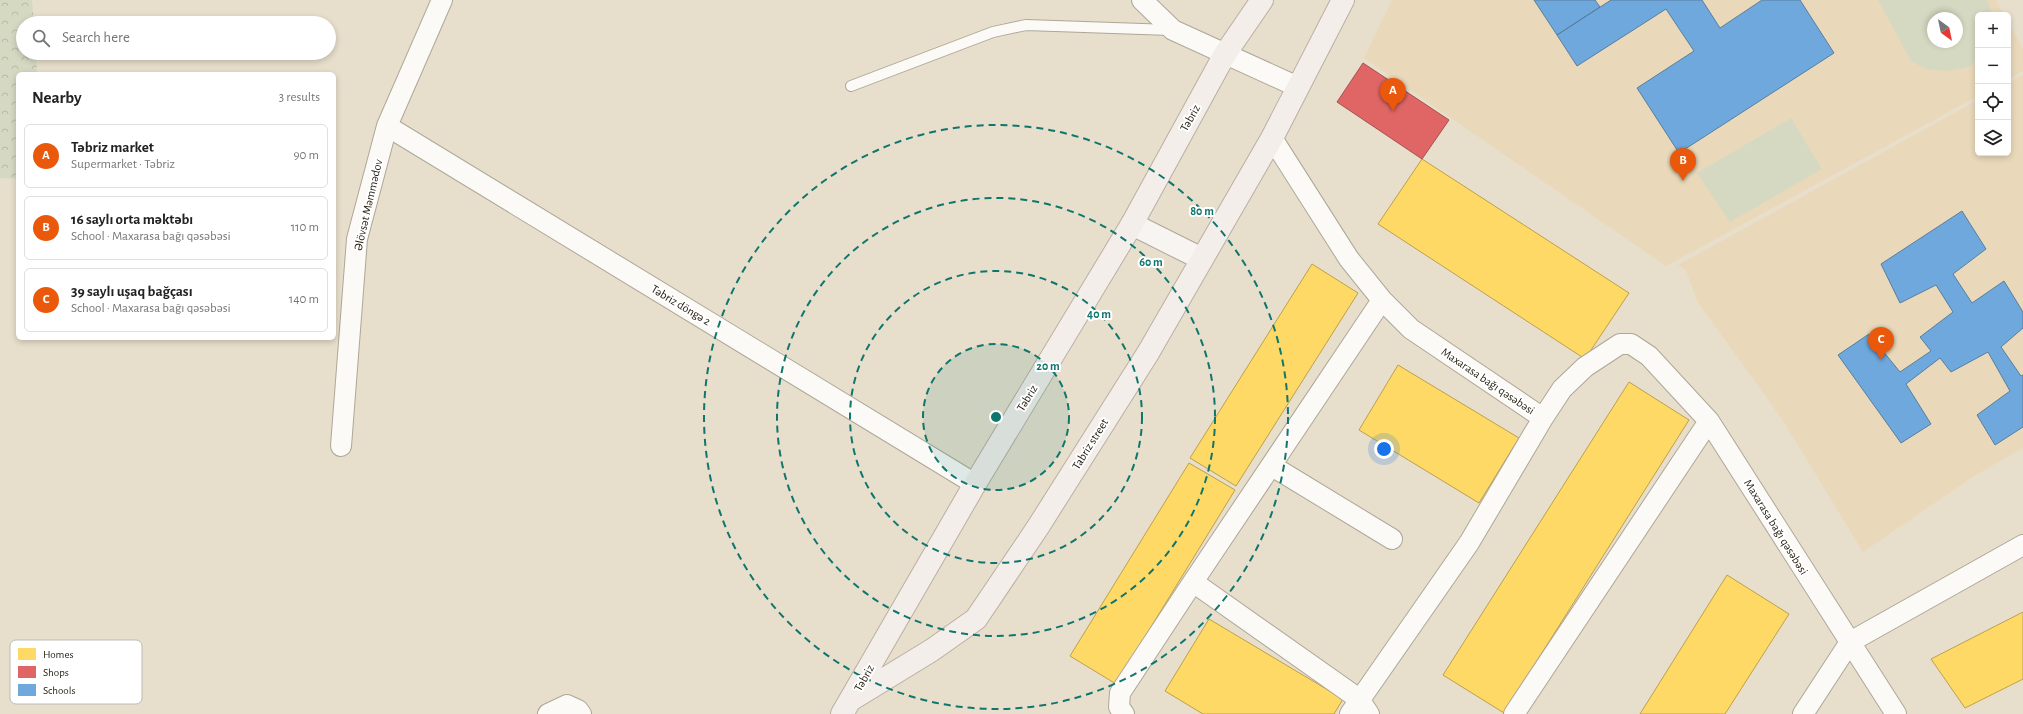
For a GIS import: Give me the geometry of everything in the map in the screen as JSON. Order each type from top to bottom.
[{"type":"main road","name":"Təbriz","points":[[847,707],[975,484],[1132,224],[1225,54],[1262,0]]},
{"type":"main road","points":[[1272,138],[1343,0]]},
{"type":"main road","name":"Tabriz street","points":[[847,707],[976,619],[1038,527],[1143,360],[1272,138]]},
{"type":"main road","points":[[1132,224],[1202,259]]},
{"type":"street","name":"Əlövsət Məmmədov","points":[[341,446],[357,239],[387,126],[442,0]]},
{"type":"street","points":[[1142,0],[1173,30],[1298,87]]},
{"type":"street","name":"Təbriz döngə 2","points":[[387,126],[975,484]]},
{"type":"street","name":"Maxarasa bağı qəsəbəsi","points":[[1272,138],[1349,259],[1382,300],[1411,329],[1543,418],[1562,389],[1585,367],[1620,344],[1631,344],[1649,356],[1709,421],[1896,714]]},
{"type":"street","points":[[1124,714],[1119,707],[1120,693],[1382,300]]},
{"type":"street","points":[[1193,582],[1359,709],[1469,543],[1543,418]]},
{"type":"street","points":[[1514,714],[1709,421]]},
{"type":"street","points":[[1272,466],[1392,539]]},
{"type":"street","points":[[1803,714],[1850,642],[2023,545]]},
{"type":"street","points":[[548,714],[567,705],[582,714]]},
{"type":"lane","points":[[851,86],[993,32],[1026,25],[1173,30]]},
{"type":"shaded area","points":[[1392,0],[1996,0],[2002,12],[1975,12],[1975,98],[1666,266],[1364,58]]},
{"type":"shaded area","points":[[2011,27],[2023,49],[2023,71],[2011,78]]},
{"type":"shaded area","points":[[2023,75],[2023,448],[1974,476],[1863,552],[1782,419],[1697,301],[1686,270],[1678,265],[1975,102],[1975,156],[2011,156],[2011,81]]},
{"type":"green space","points":[[0,0],[32,0],[33,16],[16,16],[16,60],[36,60],[37,72],[16,72],[16,179],[0,178]]},
{"type":"green space","points":[[1878,0],[1987,0],[1992,12],[1975,12],[1975,62],[1969,67],[1947,71],[1926,69],[1911,61]]},
{"type":"green space","points":[[1791,118],[1822,169],[1730,222],[1697,173]]},
{"type":"building: Homes","points":[[1422,159],[1629,293],[1585,359],[1378,224]]},
{"type":"building: Homes","points":[[1312,264],[1358,293],[1236,486],[1190,458]]},
{"type":"building: Homes","points":[[1398,365],[1519,438],[1479,503],[1359,430]]},
{"type":"building: Homes","points":[[1629,382],[1689,420],[1504,713],[1443,675]]},
{"type":"building: Homes","points":[[1189,463],[1235,490],[1116,684],[1070,656]]},
{"type":"building: Homes","points":[[1727,575],[1789,614],[1725,714],[1640,714]]},
{"type":"building: Homes","points":[[2023,612],[2023,679],[1965,708],[1931,659]]},
{"type":"building: Homes","points":[[1209,619],[1343,699],[1334,714],[1203,714],[1165,691]]},
{"type":"building: Shops","points":[[1363,63],[1449,120],[1422,159],[1337,102]]},
{"type":"building: Schools","points":[[1534,0],[1595,0],[1600,7],[1557,35]]},
{"type":"building: Schools","points":[[1611,0],[1702,0],[1720,28],[1762,0],[1800,0],[1834,53],[1679,153],[1637,88],[1694,51],[1666,9],[1577,66],[1557,35]]},
{"type":"building: Schools","points":[[1962,211],[1986,249],[1953,274],[1972,303],[2004,281],[2023,312],[2023,328],[2001,347],[2021,376],[2023,375],[2023,427],[1995,445],[1977,415],[2010,391],[1988,352],[1951,372],[1940,358],[1906,384],[1931,424],[1901,443],[1838,355],[1869,334],[1900,372],[1931,351],[1920,337],[1953,312],[1936,285],[1900,303],[1881,264]]},
{"type":"place","name":"Təbriz market","points":[[1393,111]]},
{"type":"place","name":"16 saylı orta məktəbı","points":[[1683,181]]},
{"type":"place","name":"39 saylı uşaq bağçası","points":[[1881,360]]}]
